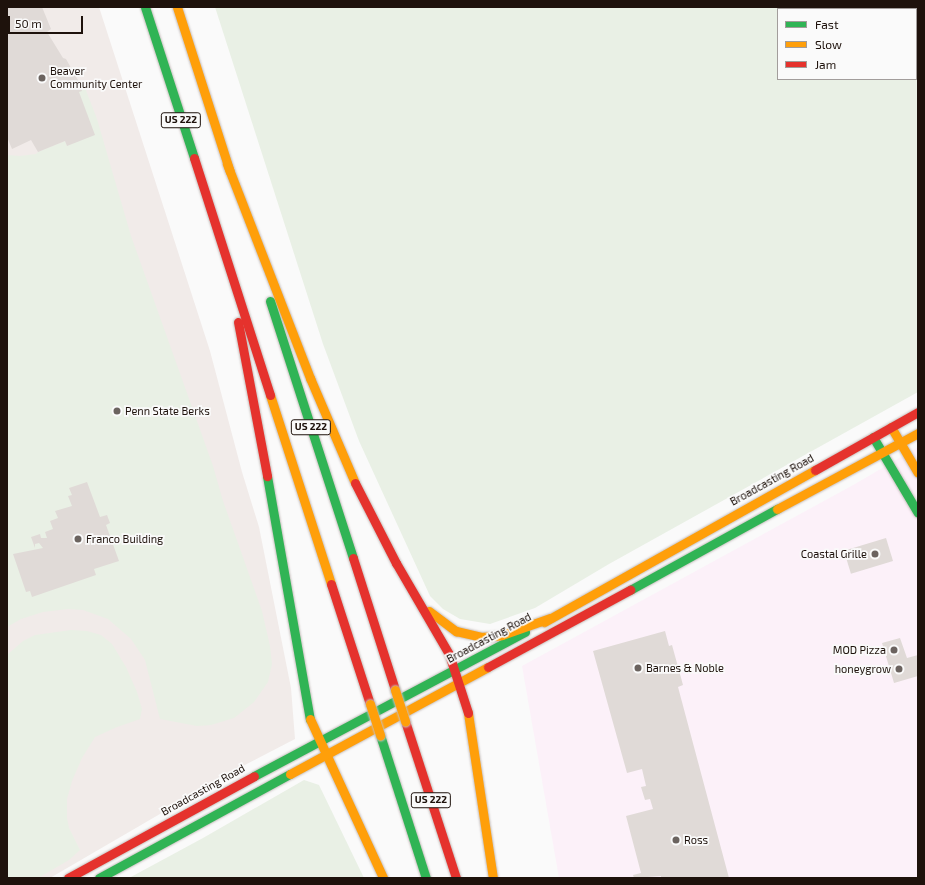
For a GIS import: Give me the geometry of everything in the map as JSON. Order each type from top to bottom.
[{"type":"main road","name":"US 222","points":[[145,7],[426,878]]},
{"type":"main road","name":"US 222","points":[[177,7],[456,878]]},
{"type":"main road","points":[[227,164],[310,378],[355,484],[449,654],[460,683],[467,706],[494,878]]},
{"type":"main road","points":[[217,232],[252,389],[310,720],[383,878]]},
{"type":"main road","name":"Broadcasting Road","points":[[68,878],[262,771],[320,742],[550,618],[918,412]]},
{"type":"main road","points":[[891,427],[918,473]]},
{"type":"main road","points":[[99,878],[918,434]]},
{"type":"main road","points":[[873,437],[918,513]]},
{"type":"main road","points":[[418,600],[435,617],[464,635],[490,637],[502,635],[550,618]]},
{"type":"shaded area","name":"Penn State Berks","points":[[7,7],[99,7],[210,351],[242,472],[259,527],[291,688],[295,739],[239,768],[50,878],[7,878]]},
{"type":"shaded area","points":[[215,7],[918,7],[918,392],[609,564],[535,608],[490,624],[460,619],[443,609],[430,596],[359,441],[323,344]]},
{"type":"shaded area","points":[[82,80],[97,119],[131,236],[213,466],[223,501],[262,611],[270,646],[272,664],[268,682],[254,702],[234,718],[211,725],[197,726],[160,719],[145,660],[131,639],[108,619],[83,610],[68,609],[43,612],[21,619],[7,627],[7,155],[20,156],[36,154],[65,141],[67,146],[79,92],[79,82]]},
{"type":"shaded area","points":[[918,447],[918,878],[559,878],[522,666],[855,484]]},
{"type":"shaded area","points":[[71,630],[87,631],[101,635],[112,644],[126,667],[137,692],[142,709],[140,719],[95,737],[82,758],[72,781],[67,799],[67,818],[69,828],[80,850],[69,860],[38,878],[7,878],[7,709],[9,694],[7,687],[7,655],[23,641],[35,635]]},
{"type":"shaded area","points":[[304,780],[319,785],[364,878],[129,878],[203,838]]},
{"type":"building","name":"Beaver Community Center","points":[[7,7],[42,7],[51,29],[47,32],[63,58],[66,59],[79,82],[82,91],[79,92],[95,135],[67,146],[65,141],[38,152],[31,140],[12,149],[7,137]]},
{"type":"building","name":"Franco Building","points":[[87,482],[100,517],[107,515],[110,523],[106,525],[119,561],[94,569],[96,575],[32,597],[30,591],[26,592],[13,554],[43,548],[39,543],[35,544],[35,548],[31,537],[40,534],[41,538],[47,538],[45,532],[53,529],[50,521],[58,518],[55,511],[72,506],[68,496],[72,495],[69,488]]},
{"type":"building","points":[[886,538],[893,561],[851,574],[844,551]]},
{"type":"building","points":[[665,631],[669,646],[672,645],[683,685],[678,687],[729,878],[661,878],[661,876],[634,878],[633,875],[641,873],[626,816],[653,809],[650,799],[645,800],[641,787],[646,786],[642,769],[627,773],[593,651]]},
{"type":"building","points":[[900,638],[907,658],[918,655],[918,676],[894,683],[882,643]]},
{"type":"traffic: fast","points":[[145,7],[194,158]]},
{"type":"traffic: fast","points":[[270,301],[353,558]]},
{"type":"traffic: fast","points":[[873,437],[918,513]]},
{"type":"traffic: fast","points":[[267,476],[310,719]]},
{"type":"traffic: fast","points":[[630,590],[777,509]]},
{"type":"traffic: fast","points":[[254,776],[525,632]]},
{"type":"traffic: fast","points":[[380,735],[426,878]]},
{"type":"traffic: fast","points":[[99,878],[290,774]]},
{"type":"traffic: slow","points":[[177,7],[230,172]]},
{"type":"traffic: slow","points":[[227,164],[310,378],[355,483]]},
{"type":"traffic: slow","points":[[270,395],[331,584]]},
{"type":"traffic: slow","points":[[891,427],[918,473]]},
{"type":"traffic: slow","points":[[777,509],[918,433]]},
{"type":"traffic: slow","points":[[544,622],[815,470]]},
{"type":"traffic: slow","points":[[429,611],[456,631],[481,637],[502,635],[550,618]]},
{"type":"traffic: slow","points":[[290,774],[488,667]]},
{"type":"traffic: slow","points":[[395,690],[405,721]]},
{"type":"traffic: slow","points":[[370,704],[380,735]]},
{"type":"traffic: slow","points":[[468,713],[493,878]]},
{"type":"traffic: slow","points":[[310,719],[383,878]]},
{"type":"traffic: jam","points":[[194,158],[270,395]]},
{"type":"traffic: jam","points":[[238,322],[267,476]]},
{"type":"traffic: jam","points":[[815,470],[918,412]]},
{"type":"traffic: jam","points":[[355,483],[396,563],[449,654],[468,713]]},
{"type":"traffic: jam","points":[[353,558],[395,690]]},
{"type":"traffic: jam","points":[[331,584],[370,704]]},
{"type":"traffic: jam","points":[[488,667],[630,590]]},
{"type":"traffic: jam","points":[[405,721],[456,878]]},
{"type":"traffic: jam","points":[[68,878],[254,776]]},
{"type":"place","name":"Beaver Community Center","points":[[42,78]]},
{"type":"place","name":"Penn State Berks","points":[[117,411]]},
{"type":"place","name":"Franco Building","points":[[78,539]]},
{"type":"place","name":"Coastal Grille","points":[[875,554]]},
{"type":"place","name":"MOD Pizza","points":[[894,650]]},
{"type":"place","name":"Barnes & Noble","points":[[638,668]]},
{"type":"place","name":"honeygrow","points":[[899,669]]},
{"type":"place","name":"Ross","points":[[676,840]]}]
